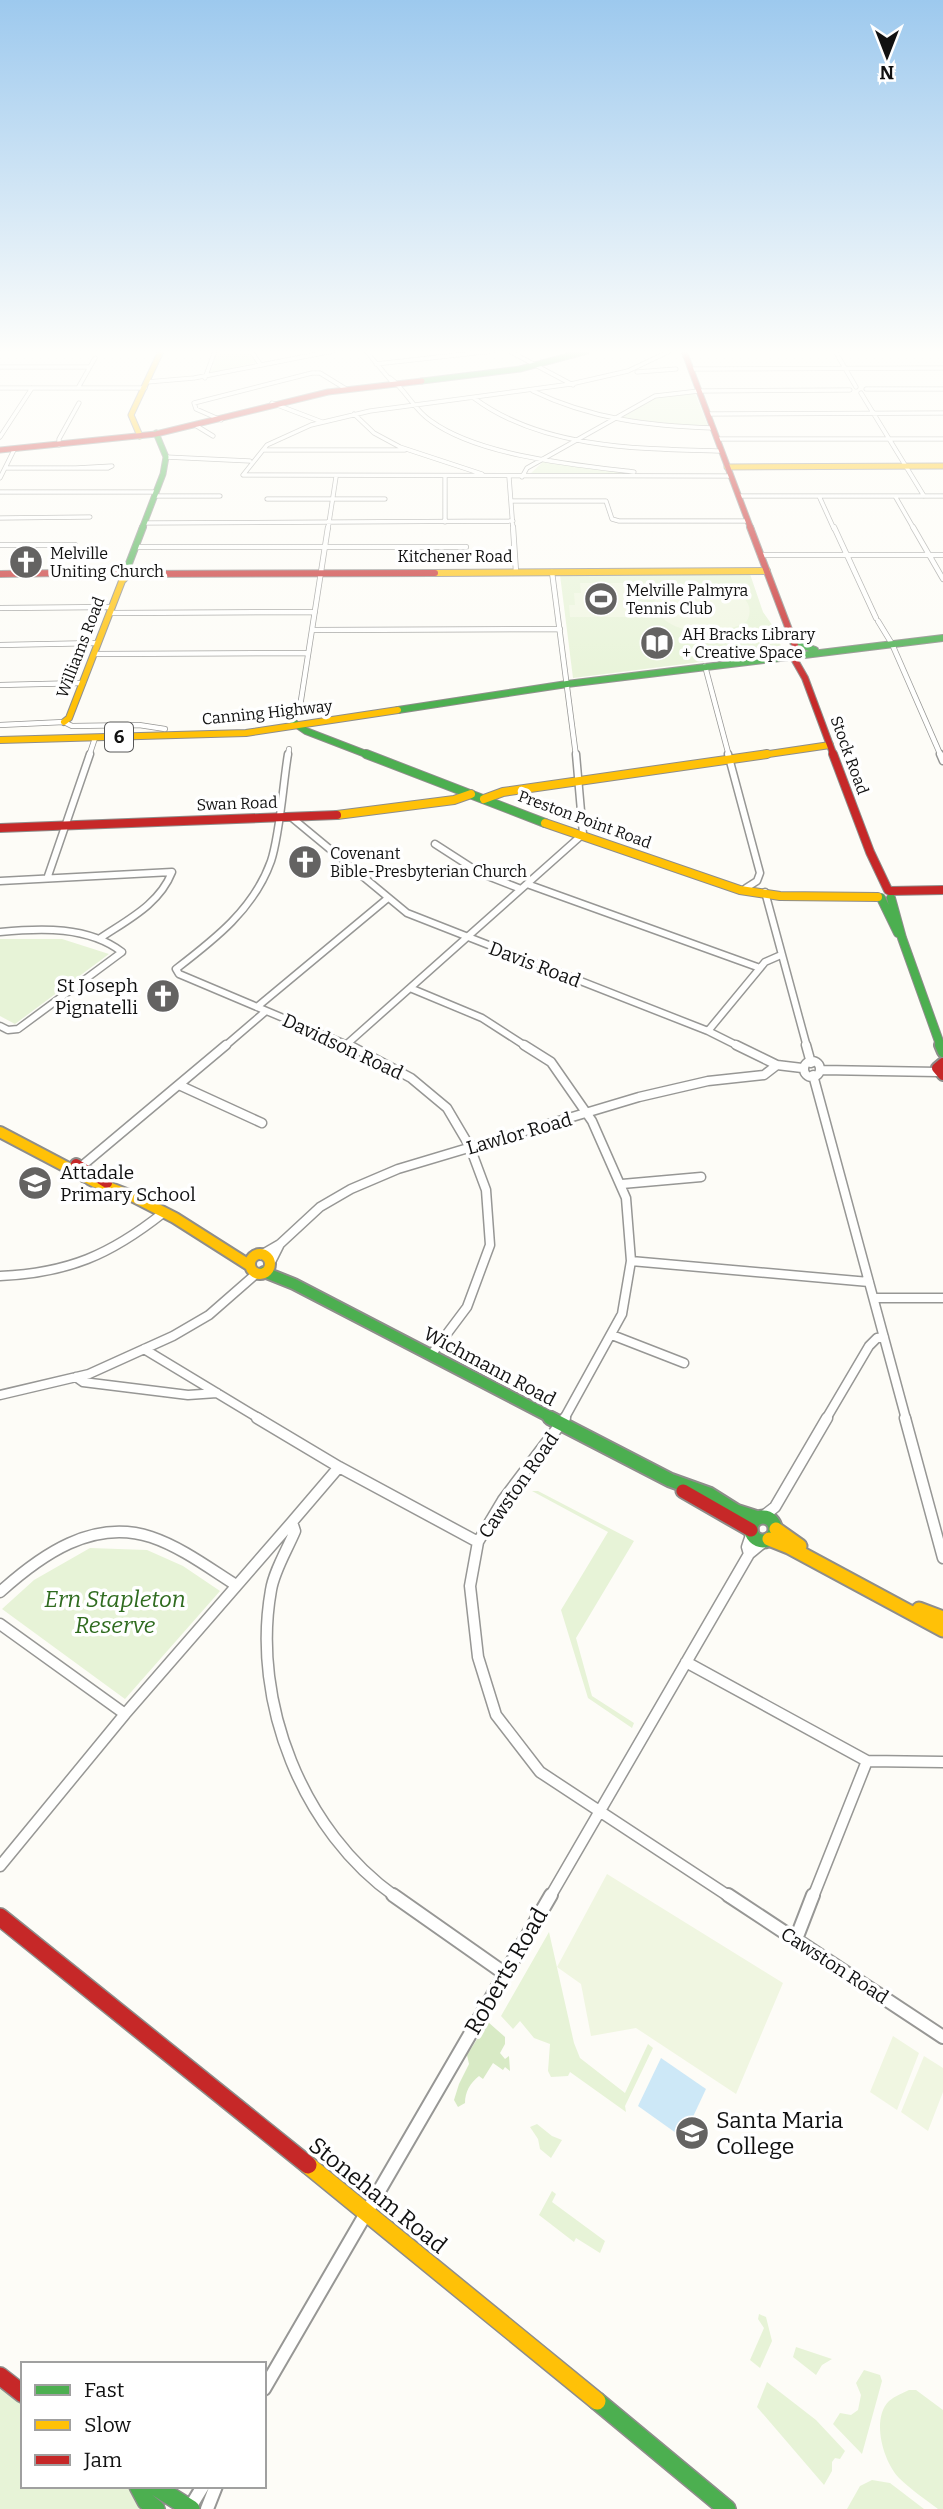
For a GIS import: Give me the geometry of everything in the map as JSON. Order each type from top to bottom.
[{"type":"main road","name":"Williams Road","points":[[64,722],[69,718],[83,683],[163,468]]},
{"type":"main road","name":"Stock Road","points":[[728,468],[870,852],[889,908],[889,918],[902,938],[941,1064]]},
{"type":"main road","points":[[730,473],[854,468]]},
{"type":"main road","name":"Kitchener Road","points":[[0,574],[767,571]]},
{"type":"main road","name":"Canning Highway","points":[[0,740],[245,730],[795,652],[943,636]]},
{"type":"main road","name":"Canning Highway","points":[[795,652],[804,648],[815,650],[889,643]]},
{"type":"main road","name":"Preston Point Road","points":[[299,722],[486,799],[733,888],[765,893],[884,894],[943,891]]},
{"type":"main road","name":"Canning Highway","points":[[0,732],[245,730]]},
{"type":"main road","points":[[486,799],[498,793],[830,745]]},
{"type":"main road","name":"Swan Road","points":[[0,828],[360,813],[460,799],[472,793]]},
{"type":"main road","name":"Preston Point Road","points":[[582,835],[765,893]]},
{"type":"main road","name":"Wichmann Road","points":[[0,1125],[78,1169],[94,1182],[112,1187],[163,1213],[670,1480],[709,1494],[736,1511],[759,1518]]},
{"type":"main road","name":"Wichmann Road","points":[[0,1132],[78,1169]]},
{"type":"main road","name":"Wichmann Road","points":[[670,1480],[680,1489],[752,1531]]},
{"type":"main road","points":[[943,1618],[926,1612],[815,1554],[759,1518],[752,1523],[752,1531],[757,1538],[789,1547],[943,1630]]},
{"type":"main road","points":[[767,1540],[774,1537],[775,1527]]},
{"type":"main road","name":"Stoneham Road","points":[[0,1917],[369,2213],[727,2509]]},
{"type":"main road","points":[[0,2376],[21,2392]]},
{"type":"main road","points":[[139,2488],[146,2501],[156,2509]]},
{"type":"main road","points":[[157,2488],[190,2509]]},
{"type":"street","points":[[0,478],[6,468]]},
{"type":"street","points":[[246,468],[245,477],[708,476],[730,473]]},
{"type":"street","points":[[460,468],[486,477]]},
{"type":"street","points":[[522,477],[527,468]]},
{"type":"street","points":[[599,468],[690,476]]},
{"type":"street","points":[[908,468],[924,496]]},
{"type":"street","points":[[299,722],[335,477]]},
{"type":"street","points":[[445,477],[445,522]]},
{"type":"street","points":[[509,477],[516,572]]},
{"type":"street","points":[[0,492],[220,496]]},
{"type":"street","points":[[739,496],[943,496]]},
{"type":"street","points":[[819,496],[943,761]]},
{"type":"street","points":[[895,496],[943,579]]},
{"type":"street","points":[[267,499],[385,499]]},
{"type":"street","points":[[511,501],[606,501],[609,503],[612,519],[619,521],[748,521]]},
{"type":"street","points":[[0,518],[90,517]]},
{"type":"street","points":[[144,523],[513,521]]},
{"type":"street","points":[[0,545],[75,545]]},
{"type":"street","points":[[135,547],[466,548]]},
{"type":"street","points":[[760,555],[943,555]]},
{"type":"street","points":[[347,1044],[582,835],[579,781],[552,572]]},
{"type":"street","points":[[0,608],[315,612]]},
{"type":"street","points":[[312,630],[560,629]]},
{"type":"street","points":[[0,645],[308,653]]},
{"type":"street","points":[[706,666],[760,873],[757,881],[747,888]]},
{"type":"street","points":[[0,685],[83,683]]},
{"type":"street","name":"Canning Highway","points":[[0,725],[64,722],[72,726],[139,725],[165,729]]},
{"type":"street","points":[[48,876],[95,738]]},
{"type":"street","points":[[277,818],[289,749]]},
{"type":"street","name":"Davis Road","points":[[291,817],[407,913],[708,1031],[777,1065],[803,1068]]},
{"type":"street","name":"Davidson Road","points":[[277,818],[271,860],[251,901],[217,938],[176,969],[179,974],[347,1044],[411,1078],[447,1108],[470,1147],[486,1190],[490,1245],[467,1307],[430,1355]]},
{"type":"street","points":[[435,844],[480,873],[760,968]]},
{"type":"street","points":[[0,881],[48,876],[172,872],[169,885],[153,902],[99,939]]},
{"type":"street","points":[[765,893],[811,1063]]},
{"type":"street","points":[[257,1007],[388,898]]},
{"type":"street","points":[[0,932],[64,931],[99,939],[122,952],[18,1029],[8,1030],[0,1026]]},
{"type":"street","points":[[708,1031],[765,962],[781,956]]},
{"type":"street","name":"Cawston Road","points":[[410,988],[482,1018],[551,1062],[586,1113],[622,1184],[626,1198],[631,1261],[622,1314],[561,1423],[503,1500],[478,1542],[470,1586],[478,1657],[496,1715],[540,1772],[943,2037]]},
{"type":"street","points":[[78,1169],[266,1010]]},
{"type":"street","points":[[821,1070],[818,1065],[811,1063],[803,1068],[807,1074],[813,1075],[821,1070],[920,1070],[941,1064]]},
{"type":"street","name":"Lawlor Road","points":[[260,1264],[320,1207],[351,1189],[398,1169],[639,1097],[708,1081],[764,1075],[777,1065]]},
{"type":"street","points":[[813,1075],[943,1558]]},
{"type":"street","points":[[178,1085],[262,1123]]},
{"type":"street","points":[[622,1184],[701,1177]]},
{"type":"street","points":[[0,1276],[29,1276],[67,1270],[106,1253],[163,1213]]},
{"type":"street","points":[[631,1261],[869,1282]]},
{"type":"street","points":[[0,1395],[76,1377],[144,1349],[209,1315],[260,1264]]},
{"type":"street","points":[[874,1298],[943,1298]]},
{"type":"street","points":[[612,1335],[684,1363]]},
{"type":"street","points":[[759,1518],[775,1507],[869,1346],[877,1338],[884,1337]]},
{"type":"street","points":[[144,1349],[340,1467],[478,1542]]},
{"type":"street","points":[[76,1377],[83,1382],[188,1395],[217,1393]]},
{"type":"street","points":[[0,1866],[125,1714],[340,1467]]},
{"type":"street","points":[[775,1507],[775,1527]]},
{"type":"street","points":[[292,1522],[295,1531],[271,1587],[265,1667],[285,1746],[317,1815],[368,1878],[504,1973]]},
{"type":"street","name":"Roberts Road","points":[[749,1554],[747,1547],[752,1531]]},
{"type":"street","points":[[0,1592],[26,1568],[55,1550],[86,1536],[121,1532],[150,1536],[236,1585]]},
{"type":"street","name":"Roberts Road","points":[[266,2386],[369,2213],[504,1973],[749,1554],[767,1540]]},
{"type":"street","points":[[0,1624],[125,1714]]},
{"type":"street","points":[[686,1662],[867,1761],[943,1762]]},
{"type":"street","points":[[796,1939],[867,1761]]},
{"type":"street","points":[[190,2509],[202,2488]]},
{"type":"street","points":[[207,2509],[215,2488]]},
{"type":"green space","points":[[536,468],[590,468],[629,474],[530,474]]},
{"type":"green space","points":[[750,574],[763,612],[775,629],[782,649],[780,652],[573,678],[560,575]]},
{"type":"green space","name":"Melville Palmyra Tennis Club","points":[[580,583],[634,583],[636,594],[627,594],[630,617],[570,617],[569,605],[575,605],[574,593],[581,593]]},
{"type":"green space","points":[[697,584],[725,588],[742,597],[748,603],[750,611],[747,621],[724,630],[694,631],[680,628],[659,614],[654,602],[661,592],[672,587]]},
{"type":"green space","points":[[0,939],[62,939],[109,954],[15,1024],[0,1016]]},
{"type":"green space","points":[[532,1491],[538,1491],[634,1541],[576,1638],[592,1696],[634,1723],[632,1728],[588,1698],[561,1610],[608,1532]]},
{"type":"green space","name":"Ern Stapleton Reserve","points":[[90,1548],[147,1550],[183,1566],[220,1591],[125,1699],[2,1609],[34,1580]]},
{"type":"green space","points":[[607,1874],[783,1983],[736,2094],[636,2028],[591,2036],[581,1984],[557,1967]]},
{"type":"green space","points":[[549,1932],[574,2043],[580,2058],[625,2093],[648,2044],[653,2048],[625,2106],[626,2112],[570,2072],[568,2076],[551,2077],[548,2071],[550,2044],[534,2038],[520,2021],[513,2029],[501,2016]]},
{"type":"green space","points":[[488,2022],[505,2037],[500,2053],[505,2059],[509,2056],[510,2071],[493,2063],[483,2079],[479,2076],[473,2082],[467,2091],[465,2103],[458,2107],[454,2100],[469,2064],[467,2055]]},
{"type":"green space","points":[[893,2036],[919,2053],[897,2110],[870,2092]]},
{"type":"green space","points":[[924,2056],[943,2068],[943,2092],[928,2131],[901,2112]]},
{"type":"green space","points":[[537,2124],[562,2140],[551,2158],[540,2149],[538,2139],[530,2127]]},
{"type":"green space","points":[[552,2191],[556,2194],[552,2202],[605,2241],[600,2253],[576,2238],[574,2242],[539,2215]]},
{"type":"green space","points":[[759,2314],[766,2317],[772,2341],[760,2368],[750,2360],[764,2328],[758,2319]]},
{"type":"green space","points":[[796,2347],[832,2359],[822,2365],[816,2375],[793,2357]]},
{"type":"green space","points":[[864,2370],[880,2375],[882,2381],[862,2454],[833,2424],[840,2413],[851,2415],[858,2410],[861,2395],[856,2383]]},
{"type":"green space","points":[[767,2382],[816,2420],[845,2451],[840,2459],[835,2458],[832,2462],[832,2471],[824,2485],[757,2407]]},
{"type":"green space","points":[[0,2385],[21,2401],[21,2488],[130,2488],[156,2509],[0,2509]]},
{"type":"green space","points":[[909,2390],[916,2390],[943,2410],[943,2509],[938,2509],[899,2478],[884,2451],[880,2429],[884,2409],[891,2399]]},
{"type":"green space","points":[[872,2480],[890,2483],[924,2509],[847,2509],[860,2486]]},
{"type":"water","points":[[661,2058],[706,2089],[683,2138],[638,2106]]},
{"type":"traffic: fast","points":[[122,572],[128,566],[164,468]]},
{"type":"traffic: fast","points":[[398,710],[567,684],[943,638]]},
{"type":"traffic: fast","points":[[793,642],[815,650]]},
{"type":"traffic: fast","points":[[293,722],[306,731],[545,823]]},
{"type":"traffic: fast","points":[[881,898],[898,933]]},
{"type":"traffic: fast","points":[[891,898],[902,938],[943,1052]]},
{"type":"traffic: fast","points":[[264,1272],[294,1284],[670,1480],[709,1494],[736,1511],[758,1518]]},
{"type":"traffic: fast","points":[[763,1517],[774,1524],[775,1529],[768,1540],[763,1541],[752,1534],[751,1529],[758,1518],[763,1517]]},
{"type":"traffic: fast","points":[[597,2401],[727,2509]]},
{"type":"traffic: fast","points":[[139,2488],[146,2501],[156,2509]]},
{"type":"traffic: fast","points":[[157,2488],[191,2509]]},
{"type":"traffic: slow","points":[[435,573],[767,571]]},
{"type":"traffic: slow","points":[[64,722],[69,718],[122,581],[128,575]]},
{"type":"traffic: slow","points":[[0,740],[246,733],[398,710]]},
{"type":"traffic: slow","points":[[484,799],[503,792],[830,745]]},
{"type":"traffic: slow","points":[[337,815],[454,800],[471,794]]},
{"type":"traffic: slow","points":[[545,823],[740,890],[780,896],[878,897]]},
{"type":"traffic: slow","points":[[0,1132],[95,1182],[114,1188],[175,1218],[249,1265]]},
{"type":"traffic: slow","points":[[260,1254],[267,1257],[270,1264],[267,1271],[260,1274],[253,1271],[250,1264],[253,1257],[260,1254]]},
{"type":"traffic: slow","points":[[776,1529],[800,1546]]},
{"type":"traffic: slow","points":[[769,1539],[789,1547],[943,1630]]},
{"type":"traffic: slow","points":[[919,1609],[943,1618]]},
{"type":"traffic: slow","points":[[308,2165],[597,2401]]},
{"type":"traffic: jam","points":[[728,468],[799,656]]},
{"type":"traffic: jam","points":[[0,574],[121,572]]},
{"type":"traffic: jam","points":[[129,574],[435,573]]},
{"type":"traffic: jam","points":[[793,657],[805,678],[870,852],[888,890]]},
{"type":"traffic: jam","points":[[0,828],[337,815]]},
{"type":"traffic: jam","points":[[890,891],[943,890]]},
{"type":"traffic: jam","points":[[943,1063],[937,1068],[943,1075]]},
{"type":"traffic: jam","points":[[76,1164],[107,1183]]},
{"type":"traffic: jam","points":[[683,1491],[751,1530]]},
{"type":"traffic: jam","points":[[0,1917],[308,2165]]},
{"type":"traffic: jam","points":[[0,2376],[21,2392]]},
{"type":"place","name":"Melville Uniting Church","points":[[26,562]]},
{"type":"place","name":"Melville Palmyra Tennis Club","points":[[601,599]]},
{"type":"place","name":"AH Bracks Library + Creative Space","points":[[657,643]]},
{"type":"place","name":"Covenant Bible-Presbyterian Church","points":[[305,862]]},
{"type":"place","name":"St Joseph Pignatelli","points":[[163,996]]},
{"type":"place","name":"Attadale Primary School","points":[[35,1183]]},
{"type":"place","name":"Santa Maria College","points":[[692,2133]]}]
